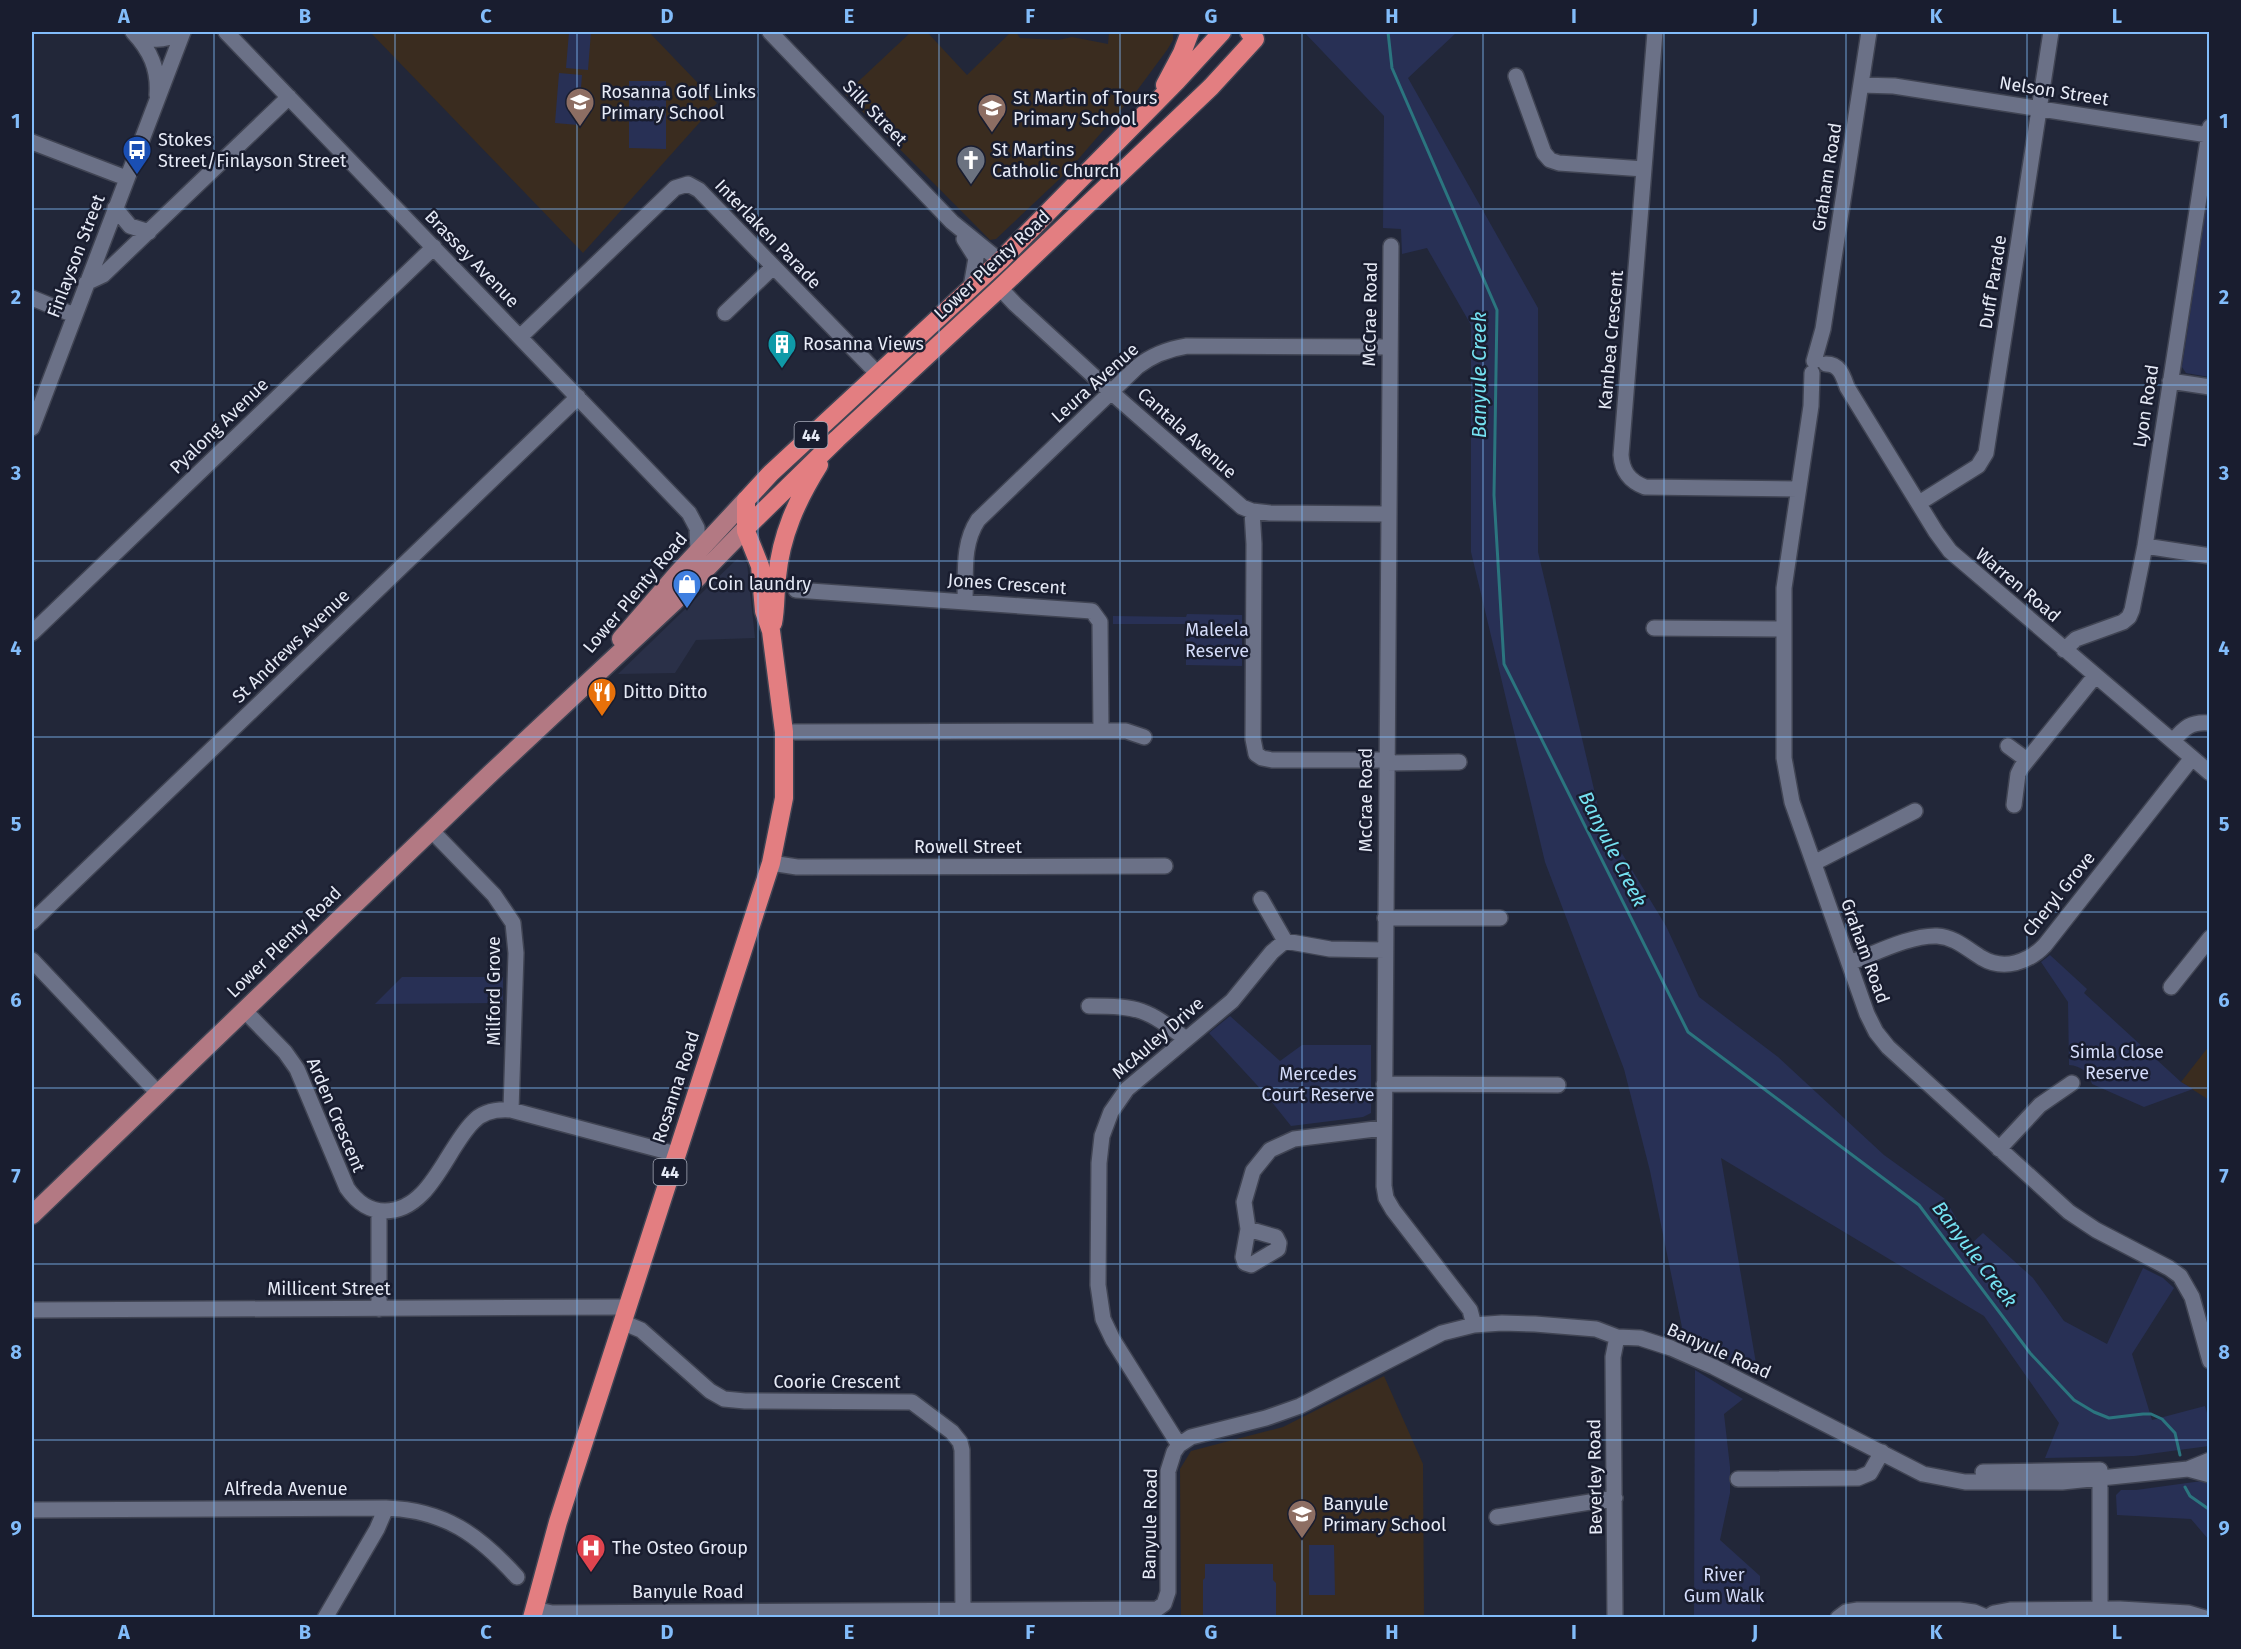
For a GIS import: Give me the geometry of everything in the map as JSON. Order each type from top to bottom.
[{"type":"highway","points":[[1154,105],[1182,53],[1190,32]]},
{"type":"highway","name":"Lower Plenty Road","points":[[747,500],[771,472],[1000,261],[1154,105],[1222,32]]},
{"type":"highway","points":[[1233,32],[1253,37]]},
{"type":"highway","name":"Lower Plenty Road","points":[[746,528],[797,477],[1000,288],[1210,87],[1253,37]]},
{"type":"highway","points":[[1198,59],[1222,50],[1226,53],[1231,65]]},
{"type":"highway","name":"Rosanna Road","points":[[771,631],[776,612],[776,583],[783,543],[800,497],[837,439]]},
{"type":"highway","points":[[771,472],[780,480],[797,477]]},
{"type":"highway","points":[[747,500],[763,510],[780,528],[783,543]]},
{"type":"highway","name":"Rosanna Road","points":[[533,1613],[555,1532],[771,863],[784,798],[784,732],[771,631],[764,611],[760,566],[746,528],[747,500]]},
{"type":"main road","name":"Lower Plenty Road","points":[[592,676],[634,622],[747,500]]},
{"type":"main road","name":"Lower Plenty Road","points":[[32,1215],[592,676],[674,602],[746,528]]},
{"type":"street","points":[[133,32],[155,40],[168,38],[181,32]]},
{"type":"street","name":"Finlayson Street","points":[[133,32],[144,44],[152,58],[157,77],[156,98]]},
{"type":"street","name":"Finlayson Street","points":[[32,428],[156,98],[168,74],[181,32]]},
{"type":"street","name":"Brassey Avenue","points":[[226,32],[689,513],[697,529],[698,551]]},
{"type":"street","name":"Silk Street","points":[[770,32],[952,222],[1000,261]]},
{"type":"street","name":"Kambea Crescent","points":[[1654,32],[1621,455],[1623,469],[1633,481],[1645,487],[1798,489]]},
{"type":"street","name":"Graham Road","points":[[1866,32],[1861,81],[1823,329],[1820,368],[1811,406],[1786,571],[1784,741],[1786,774],[1792,802],[1867,1014],[1881,1040],[2076,1217],[2180,1276],[2192,1297],[2208,1352]]},
{"type":"street","name":"Duff Parade","points":[[1918,503],[1974,470],[1984,459],[2051,32]]},
{"type":"street","points":[[1516,76],[1540,146],[1550,160],[1559,163],[1644,169]]},
{"type":"street","name":"Nelson Street","points":[[1861,81],[2039,109],[2209,131]]},
{"type":"street","points":[[86,283],[103,275],[289,97]]},
{"type":"street","name":"Lyon Road","points":[[2064,650],[2076,639],[2123,622],[2132,610],[2145,546],[2209,131]]},
{"type":"street","points":[[32,142],[126,178]]},
{"type":"street","name":"Interlaken Parade","points":[[520,337],[679,185],[688,184],[696,187],[878,374]]},
{"type":"street","points":[[115,208],[130,226],[149,232]]},
{"type":"street","name":"Silk Street","points":[[952,222],[976,258],[971,287]]},
{"type":"street","name":"McCrae Road","points":[[1391,246],[1388,347],[1383,1128],[1386,1198],[1470,1310],[1474,1325]]},
{"type":"street","name":"Pyalong Avenue","points":[[32,633],[434,247]]},
{"type":"street","points":[[725,314],[772,267]]},
{"type":"street","name":"Cantala Avenue","points":[[1000,288],[1232,500],[1252,511],[1270,513],[1387,514]]},
{"type":"street","points":[[32,298],[74,315]]},
{"type":"street","name":"Leura Avenue","points":[[964,600],[966,548],[970,534],[978,520],[1144,361],[1178,347],[1388,347]]},
{"type":"street","name":"Warren Road","points":[[1820,368],[1847,387],[1950,551],[2210,773]]},
{"type":"street","points":[[2170,381],[2210,387]]},
{"type":"street","name":"St Andrews Avenue","points":[[32,922],[578,397]]},
{"type":"street","points":[[1252,511],[1254,544],[1253,739],[1256,754],[1272,760],[1459,762]]},
{"type":"street","name":"Brassey Avenue","points":[[689,513],[720,528]]},
{"type":"street","points":[[2145,546],[2210,556]]},
{"type":"street","name":"Jones Crescent","points":[[796,590],[1086,609],[1096,614],[1101,627],[1101,730]]},
{"type":"street","points":[[1654,628],[1784,629]]},
{"type":"street","points":[[2014,805],[2018,774],[2095,676]]},
{"type":"street","points":[[2173,741],[2183,729],[2192,724],[2210,723]]},
{"type":"street","points":[[784,732],[1101,730],[1126,731],[1144,737]]},
{"type":"street","points":[[2008,746],[2027,760]]},
{"type":"street","name":"Cheryl Grove","points":[[1849,963],[1916,939],[1936,936],[1956,941],[1982,958],[1995,963],[2011,964],[2027,959],[2045,945],[2192,758]]},
{"type":"street","points":[[1814,863],[1915,811]]},
{"type":"street","name":"Milford Grove","points":[[431,830],[494,894],[513,923],[516,953],[512,1110]]},
{"type":"street","name":"Rowell Street","points":[[771,863],[797,867],[1165,866]]},
{"type":"street","points":[[1261,899],[1285,941],[1330,949],[1385,950]]},
{"type":"street","points":[[1385,918],[1500,918]]},
{"type":"street","points":[[2171,987],[2210,938]]},
{"type":"street","name":"McAuley Drive","points":[[1179,1445],[1165,1419],[1113,1340],[1103,1318],[1098,1285],[1099,1163],[1102,1136],[1118,1100],[1136,1080],[1232,1001],[1272,952],[1285,941]]},
{"type":"street","points":[[32,960],[158,1093]]},
{"type":"street","points":[[1089,1006],[1124,1006],[1143,1010],[1186,1040]]},
{"type":"street","name":"Arden Crescent","points":[[244,1010],[285,1052],[297,1069],[347,1188],[364,1205],[379,1211]]},
{"type":"street","points":[[2000,1149],[2040,1105],[2072,1083]]},
{"type":"street","points":[[1384,1084],[1558,1085]]},
{"type":"street","points":[[380,1309],[379,1211],[402,1209],[420,1196],[466,1130],[479,1116],[494,1110],[512,1110],[676,1154]]},
{"type":"street","points":[[1248,1229],[1244,1202],[1252,1171],[1270,1150],[1294,1139],[1383,1128]]},
{"type":"street","name":"Millicent Street","points":[[32,1310],[380,1309],[624,1315]]},
{"type":"street","name":"Coorie Crescent","points":[[624,1315],[710,1392],[724,1399],[912,1402],[952,1431],[960,1442],[962,1450],[963,1614]]},
{"type":"street","name":"Banyule Road","points":[[533,1613],[1163,1612],[1168,1592],[1169,1464],[1179,1445],[1191,1437],[1266,1418],[1300,1406],[1442,1333],[1474,1325],[1535,1324],[1596,1329],[1617,1337],[1640,1338],[1695,1358],[1923,1474],[1952,1481],[2043,1482],[2100,1474],[2188,1469],[2210,1460]]},
{"type":"street","name":"Beverley Road","points":[[1615,1617],[1613,1357],[1617,1337]]},
{"type":"street","points":[[1738,1479],[1858,1479],[1870,1473],[1882,1452]]},
{"type":"street","name":"Banyule Road","points":[[1898,1460],[1926,1468],[1956,1472],[2043,1471],[2100,1474]]},
{"type":"street","name":"Banyule Road","points":[[2188,1469],[2210,1475]]},
{"type":"street","points":[[2100,1474],[2100,1609]]},
{"type":"street","points":[[1497,1517],[1615,1498]]},
{"type":"street","points":[[325,1617],[377,1529],[386,1508]]},
{"type":"street","name":"Alfreda Avenue","points":[[32,1510],[386,1508],[423,1512],[456,1525],[492,1550],[517,1577]]},
{"type":"street","points":[[1838,1617],[1846,1612],[1858,1610],[1959,1610],[1981,1616],[1980,1610],[1990,1606],[2010,1610],[2100,1609],[2120,1613],[2188,1613],[2205,1617]]},
{"type":"shaded area","name":"Rosanna Golf Links Primary School","points":[[370,32],[649,32],[717,103],[583,253]]},
{"type":"shaded area","name":"St Martin of Tours Primary School","points":[[911,32],[927,32],[967,75],[1011,32],[1016,32],[1020,38],[1058,40],[1072,37],[1108,44],[1109,32],[1173,32],[1173,40],[1133,96],[1068,171],[996,239],[990,240],[845,94]]},
{"type":"shaded area","points":[[737,559],[747,563],[755,638],[696,640],[675,673],[618,674]]},
{"type":"shaded area","points":[[2209,1046],[2209,1100],[2181,1082]]},
{"type":"shaded area","name":"Banyule Primary School","points":[[1384,1376],[1423,1464],[1424,1617],[1181,1617],[1180,1469],[1191,1451],[1283,1427]]},
{"type":"green space","points":[[569,32],[591,32],[588,70],[566,68]]},
{"type":"green space","points":[[1304,32],[1457,32],[1408,78],[1538,308],[1538,552],[1601,819],[1666,926],[1699,997],[1778,1057],[1884,1155],[1945,1199],[1971,1244],[1983,1233],[2033,1278],[2064,1321],[2107,1344],[2143,1268],[2163,1278],[2174,1288],[2132,1354],[2152,1420],[2205,1406],[2209,1420],[2209,1446],[2134,1456],[2045,1458],[2059,1423],[1984,1316],[1721,1158],[1758,1375],[1684,1337],[1650,1171],[1624,1069],[1545,862],[1471,552],[1471,325],[1427,248],[1402,254],[1401,229],[1383,228],[1384,116]]},
{"type":"green space","points":[[559,73],[582,75],[578,125],[555,123]]},
{"type":"green space","points":[[629,81],[666,81],[666,149],[629,148]]},
{"type":"green space","points":[[2209,190],[2209,377],[2186,373],[2182,367]]},
{"type":"green space","name":"Maleela Reserve","points":[[1187,614],[1242,615],[1242,666],[1186,665],[1186,624],[1113,624],[1113,616],[1186,617]]},
{"type":"green space","name":"Simla Close Reserve","points":[[2050,955],[2087,989],[2084,993],[2181,1082],[2193,1089],[2144,1107],[2092,1084],[2084,1070],[2069,1065],[2068,1002],[2041,962]]},
{"type":"green space","points":[[402,977],[503,977],[503,1003],[375,1004]]},
{"type":"green space","name":"Mercedes Court Reserve","points":[[1230,1016],[1280,1061],[1302,1045],[1371,1045],[1371,1113],[1363,1117],[1291,1126],[1267,1096],[1209,1033]]},
{"type":"green space","name":"River Gum Walk","points":[[1695,1370],[1743,1399],[1724,1414],[1730,1467],[1730,1493],[1720,1540],[1760,1576],[1760,1617],[1694,1617]]},
{"type":"green space","points":[[2209,1480],[2209,1540],[2191,1519],[2117,1515],[2116,1495],[2121,1490]]},
{"type":"green space","points":[[1309,1545],[1334,1545],[1335,1595],[1309,1595]]},
{"type":"green space","points":[[1205,1564],[1273,1564],[1273,1580],[1276,1583],[1276,1617],[1203,1617]]},
{"type":"waterway","name":"Banyule Creek","points":[[1388,32],[1392,68],[1497,310],[1494,495],[1504,664],[1688,1032],[1919,1205],[2030,1353],[2074,1400],[2109,1418],[2151,1414],[2162,1419],[2175,1433],[2180,1455]]},
{"type":"waterway","name":"Banyule Creek","points":[[2185,1487],[2190,1496],[2210,1510]]},
{"type":"place","name":"Rosanna Golf Links Primary School","points":[[580,128]]},
{"type":"place","name":"St Martin of Tours Primary School","points":[[992,134]]},
{"type":"place","name":"Stokes Street/Finlayson Street","points":[[137,176]]},
{"type":"place","name":"St Martins Catholic Church","points":[[971,186]]},
{"type":"place","name":"Rosanna Views","points":[[782,370]]},
{"type":"place","name":"Coin laundry","points":[[687,610]]},
{"type":"place","name":"Ditto Ditto","points":[[602,718]]},
{"type":"place","name":"Banyule Primary School","points":[[1302,1540]]},
{"type":"place","name":"The Osteo Group","points":[[591,1574]]}]
